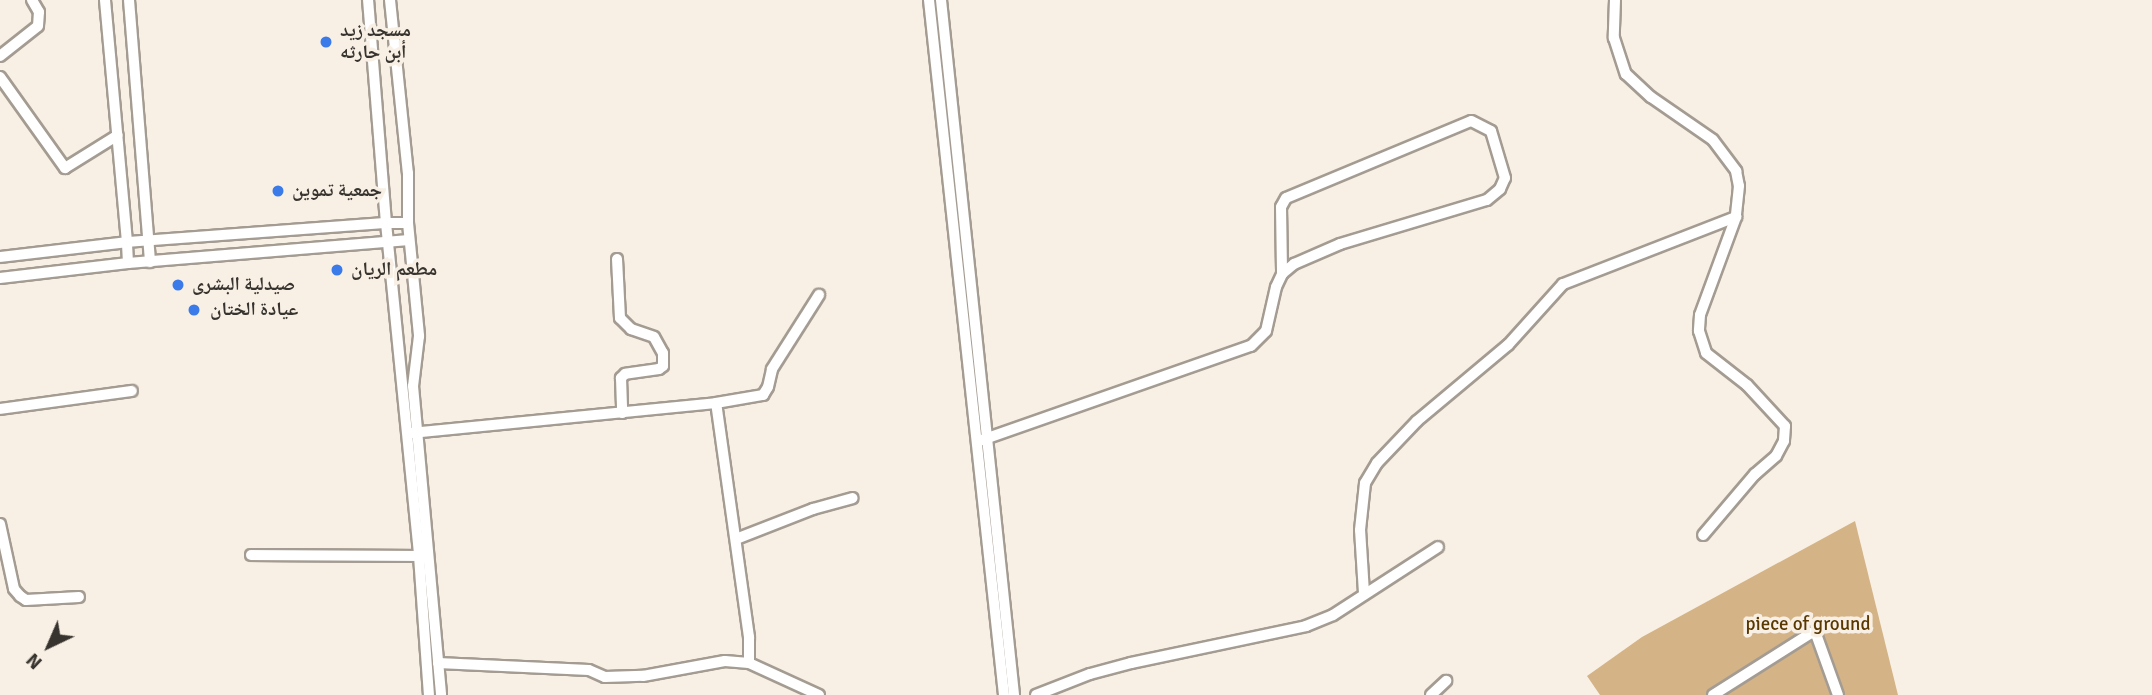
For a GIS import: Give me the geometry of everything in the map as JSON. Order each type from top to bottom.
[{"type":"street","points":[[0,56],[38,26],[40,17],[32,0]]},
{"type":"street","points":[[105,0],[128,263]]},
{"type":"street","points":[[129,0],[147,194],[150,262]]},
{"type":"street","points":[[368,0],[386,223],[441,695]]},
{"type":"street","points":[[390,0],[408,173],[409,240],[419,335],[411,433],[429,695]]},
{"type":"street","points":[[929,0],[1014,695]]},
{"type":"street","points":[[942,0],[1004,695]]},
{"type":"street","points":[[1615,0],[1614,38],[1626,74],[1651,97],[1713,140],[1729,157],[1739,186],[1736,217],[1700,315],[1699,331],[1706,353],[1747,386],[1783,422],[1784,441],[1776,456],[1755,474],[1703,535]]},
{"type":"street","points":[[0,77],[65,168],[118,135]]},
{"type":"street","points":[[983,439],[1251,346],[1266,331],[1282,274],[1281,207],[1286,198],[1471,121],[1491,131],[1504,178],[1500,190],[1487,200],[1318,252],[1282,274]]},
{"type":"street","points":[[1364,593],[1360,530],[1365,483],[1377,463],[1417,421],[1508,345],[1563,284],[1736,217]]},
{"type":"street","points":[[0,257],[127,242],[148,243],[408,223]]},
{"type":"street","points":[[0,278],[128,263],[409,240]]},
{"type":"street","points":[[617,259],[620,318],[631,329],[654,337],[663,353],[663,366],[659,369],[625,374],[621,378],[622,413]]},
{"type":"street","points":[[411,433],[716,403],[763,395],[768,387],[772,369],[819,295]]},
{"type":"street","points":[[0,409],[132,391]]},
{"type":"street","points":[[716,403],[749,637],[749,663]]},
{"type":"street","points":[[736,539],[813,509],[853,498]]},
{"type":"street","points":[[0,524],[14,589],[20,596],[26,600],[79,597]]},
{"type":"street","points":[[1036,695],[1090,674],[1131,663],[1306,626],[1333,615],[1438,547]]},
{"type":"street","points":[[251,555],[419,556]]},
{"type":"street","points":[[1713,695],[1811,633],[1816,634],[1838,695]]},
{"type":"street","points":[[438,663],[589,670],[606,677],[643,676],[725,661],[749,663],[819,695]]},
{"type":"street","points":[[1431,695],[1446,681]]},
{"type":"green space","name":"piece of ground","points":[[1855,521],[1898,695],[1600,695],[1587,676],[1642,637]]},
{"type":"place","name":"مسجد زيد أبن حارثه","points":[[326,42]]},
{"type":"place","name":"جمعية تموين","points":[[278,191]]},
{"type":"place","name":"مطعم الريان","points":[[337,270]]},
{"type":"place","name":"صيدلية البشرى","points":[[178,285]]},
{"type":"place","name":"عيادة الختان","points":[[194,310]]}]
